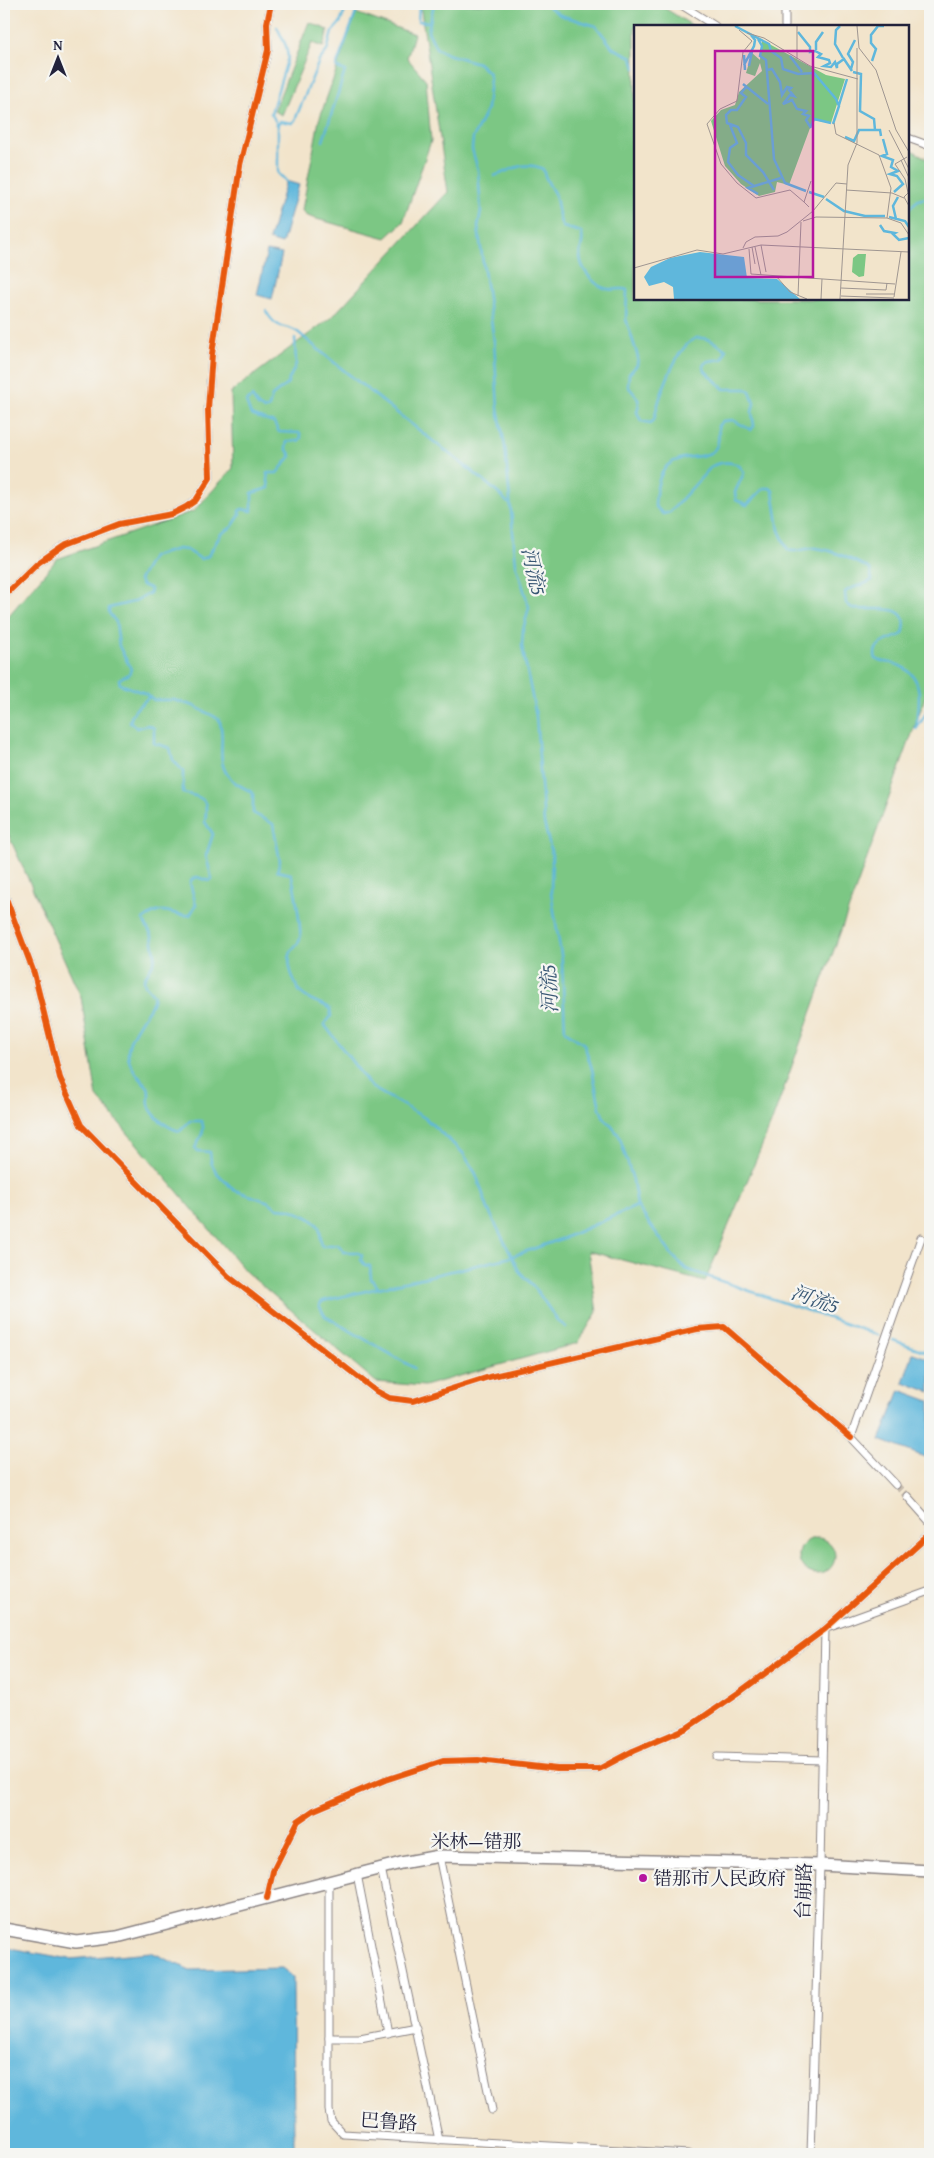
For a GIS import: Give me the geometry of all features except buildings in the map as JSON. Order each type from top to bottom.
[{"type":"highway","name":"米林—错那","points":[[4,1929],[76,1942],[117,1937],[357,1874],[439,1856],[820,1865],[930,1871]]},
{"type":"street","points":[[4,596],[38,563],[64,545],[119,524],[172,514],[196,500],[210,478],[208,410],[212,354],[240,166],[268,50],[268,24],[272,4]]},
{"type":"street","points":[[680,4],[713,25]]},
{"type":"street","points":[[785,4],[785,25]]},
{"type":"street","points":[[909,138],[930,146]]},
{"type":"street","points":[[4,894],[34,973],[60,1078],[81,1125],[228,1276],[376,1391],[389,1398],[413,1401],[489,1377],[697,1329],[724,1327],[851,1437],[896,1485]]},
{"type":"street","points":[[851,1437],[921,1238]]},
{"type":"street","points":[[907,1496],[930,1522]]},
{"type":"street","points":[[267,1898],[273,1871],[298,1821],[314,1810],[386,1780],[443,1761],[478,1760],[557,1769],[599,1769],[633,1751],[687,1728],[741,1691],[825,1629],[930,1534]]},
{"type":"street","points":[[825,1629],[930,1591]]},
{"type":"street","name":"台崩路","points":[[811,2154],[825,1629]]},
{"type":"street","points":[[716,1757],[822,1760]]},
{"type":"street","points":[[439,1856],[492,2110]]},
{"type":"street","points":[[381,1868],[439,2140]]},
{"type":"street","points":[[357,1874],[388,2033]]},
{"type":"street","name":"巴鲁路","points":[[328,1882],[329,2110],[336,2129],[343,2134],[353,2135],[587,2152],[689,2154]]},
{"type":"street","points":[[330,2038],[360,2038],[416,2027]]},
{"type":"green space","points":[[420,4],[658,4],[691,25],[634,25],[634,300],[909,300],[909,149],[930,160],[930,684],[771,1124],[705,1282],[588,1251],[597,1312],[578,1343],[424,1386],[376,1382],[246,1272],[97,1097],[81,997],[4,825],[4,621],[57,559],[194,511],[233,468],[231,392],[333,316],[448,192]]},
{"type":"green space","points":[[356,13],[414,34],[407,58],[426,80],[431,141],[403,222],[386,238],[313,218],[305,215],[302,210],[319,120]]},
{"type":"green space","points":[[309,22],[328,30],[323,47],[312,43],[282,115],[274,111]]},
{"type":"green space","points":[[817,1538],[824,1539],[830,1543],[834,1549],[834,1563],[830,1569],[824,1573],[817,1574],[810,1573],[804,1569],[800,1563],[799,1556],[800,1549],[804,1543],[810,1539]]},
{"type":"water","points":[[286,181],[299,185],[282,244],[269,240]]},
{"type":"water","points":[[267,251],[282,254],[272,299],[257,295]]},
{"type":"water","points":[[913,1353],[930,1359],[930,1392],[903,1382]]},
{"type":"water","points":[[900,1390],[930,1401],[930,1459],[880,1440]]},
{"type":"water","points":[[4,1947],[70,1959],[151,1952],[190,1970],[282,1968],[293,1977],[294,2148],[300,2154],[4,2154]]},
{"type":"waterway","points":[[278,126],[280,121],[292,123],[295,120],[319,61],[327,51],[332,32],[340,23],[348,4]]},
{"type":"waterway","points":[[323,141],[345,71],[336,67],[356,13],[356,4]]},
{"type":"waterway","points":[[419,4],[418,21],[428,22]]},
{"type":"waterway","name":"河流5","points":[[434,4],[428,31],[436,48],[447,54],[478,63],[488,72],[490,78],[487,109],[473,138],[472,149],[478,170],[481,211],[478,227],[494,341],[498,408],[505,447],[516,564],[529,607],[523,630],[522,646],[536,716],[544,823],[552,855],[551,892],[562,961],[565,1031],[584,1044],[603,1116],[619,1135],[633,1180],[637,1206],[672,1255],[686,1269],[878,1335]]},
{"type":"waterway","points":[[545,4],[560,15],[596,26],[613,48],[632,57],[634,64]]},
{"type":"waterway","points":[[905,4],[909,6],[914,4]]},
{"type":"waterway","points":[[277,27],[286,46],[288,57],[271,113],[278,126],[278,173],[286,181]]},
{"type":"waterway","points":[[494,176],[530,165],[543,169],[555,195],[563,227],[581,232],[580,255],[585,271],[593,281],[603,288],[627,290],[626,319],[638,357],[637,365],[629,374],[628,386],[638,400],[637,412],[641,421],[651,423],[654,420],[668,376],[680,353],[694,339],[711,340],[726,350],[723,359],[708,361],[703,365],[705,371],[724,389],[746,389],[750,391],[754,403],[752,412],[754,426],[751,430],[733,420],[723,421],[718,426],[716,448],[710,453],[703,456],[676,460],[668,465],[659,479],[655,506],[663,514],[670,512],[712,466],[721,463],[735,464],[744,473],[735,492],[736,500],[747,505],[764,488],[770,488],[773,491],[779,530],[788,550],[822,549],[843,556],[870,569],[872,580],[845,592],[846,603],[853,609],[889,610],[897,612],[902,616],[905,623],[903,634],[883,642],[876,649],[875,653],[876,659],[905,669],[916,682],[919,691],[916,729]]},
{"type":"waterway","points":[[909,209],[918,200],[930,197]]},
{"type":"waterway","points":[[266,311],[270,318],[279,325],[299,333],[483,480],[508,503]]},
{"type":"waterway","points":[[295,338],[296,364],[287,384],[272,396],[269,407],[264,410],[258,406],[252,397],[246,402],[251,415],[274,423],[279,432],[300,433],[301,438],[298,441],[287,441],[286,448],[291,456],[277,473],[267,473],[269,488],[252,493],[252,511],[242,509],[239,511],[240,515],[232,527],[221,534],[208,556],[201,559],[187,550],[178,549],[152,557],[139,580],[142,585],[151,589],[150,593],[133,602],[109,608],[109,613],[116,622],[119,646],[131,669],[129,674],[119,679],[120,684],[144,693],[154,700],[174,700],[194,706],[219,719],[222,735],[223,766],[226,773],[234,782],[253,793],[253,813],[273,824],[280,861],[277,871],[291,874],[300,935],[299,941],[291,952],[289,961],[297,988],[303,995],[330,1009],[331,1016],[324,1024],[371,1087],[425,1118],[463,1153],[476,1174],[488,1209],[519,1271],[535,1288],[557,1320],[566,1327]]},
{"type":"waterway","points":[[149,697],[135,711],[130,722],[137,728],[148,725],[154,728],[154,743],[170,748],[173,760],[183,771],[183,793],[197,796],[204,801],[206,808],[205,822],[213,834],[206,856],[212,879],[209,881],[197,877],[192,879],[190,883],[196,905],[190,915],[163,911],[151,914],[143,920],[152,936],[155,954],[154,962],[144,979],[145,985],[154,995],[151,1006],[132,1037],[129,1045],[129,1061],[148,1087],[150,1109],[161,1121],[171,1128],[180,1131],[190,1121],[201,1121],[203,1131],[195,1148],[198,1151],[210,1152],[211,1162],[216,1172],[234,1190],[269,1202],[277,1208],[290,1209],[308,1217],[319,1227],[322,1246],[338,1244],[344,1252],[356,1252],[362,1255],[361,1260],[365,1265],[370,1266],[371,1279],[378,1287]]},
{"type":"waterway","points":[[917,728],[925,715],[930,699]]},
{"type":"waterway","points":[[414,1368],[325,1316],[319,1305],[323,1301],[507,1258],[564,1238],[637,1206]]},
{"type":"waterway","name":"河流5","points":[[893,1340],[930,1353]]},
{"type":"tunnel","points":[[896,1485],[907,1496]]},
{"type":"cycle path","points":[[4,596],[38,563],[64,545],[119,524],[172,514],[196,500],[210,478],[208,409],[212,354],[240,165],[268,50],[267,23],[271,4]]},
{"type":"cycle path","points":[[4,893],[34,973],[60,1078],[81,1125],[228,1276],[376,1391],[389,1398],[413,1401],[489,1377],[697,1329],[724,1327],[851,1437]]},
{"type":"cycle path","points":[[267,1898],[273,1871],[298,1821],[314,1810],[385,1780],[443,1761],[478,1760],[557,1769],[599,1769],[633,1751],[687,1728],[741,1691],[825,1629],[930,1534]]},
{"type":"place","name":"错那市人民政府","points":[[643,1878]]}]
